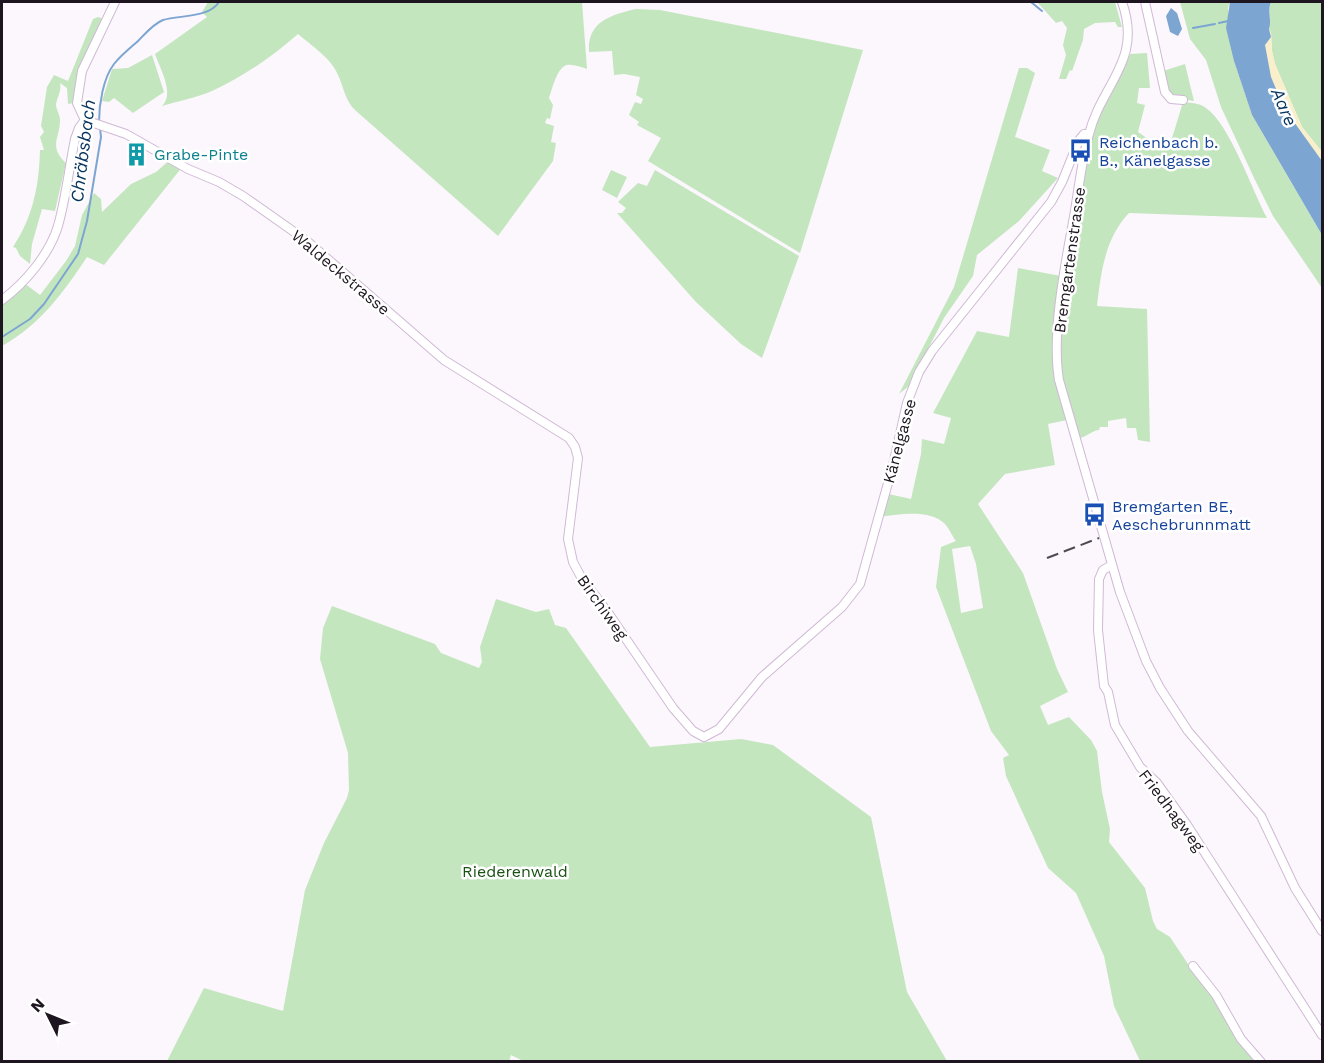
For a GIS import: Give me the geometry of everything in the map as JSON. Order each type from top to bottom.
[{"type":"street","points":[[2,300],[32,271],[54,237],[60,218],[75,139],[85,120],[77,103],[82,71],[115,2]]},
{"type":"street","points":[[1089,134],[1097,111],[1127,51],[1129,29],[1122,2]]},
{"type":"street","points":[[1144,2],[1165,92],[1171,99],[1183,100]]},
{"type":"street","name":"Waldeckstrasse","points":[[85,120],[126,134],[188,169],[219,182],[284,223],[350,276],[444,360],[562,432],[578,453]]},
{"type":"street","name":"Känelgasse","points":[[704,737],[719,729],[762,677],[842,607],[860,584],[893,465],[904,413],[920,372],[932,351],[1051,202],[1062,182],[1078,140],[1084,134],[1089,134]]},
{"type":"street","name":"Bremgartenstrasse","points":[[1089,134],[1064,279],[1057,348],[1059,380],[1112,565],[1131,627],[1160,688],[1196,741],[1261,816],[1295,888],[1323,931]]},
{"type":"street","name":"Birchiweg","points":[[578,453],[568,539],[573,562],[581,577],[673,708],[693,731],[704,737]]},
{"type":"street","name":"Friedhagweg","points":[[1112,565],[1104,570],[1098,579],[1098,630],[1104,686],[1108,692],[1115,725],[1140,768],[1157,783],[1187,825],[1323,1035]]},
{"type":"street","points":[[1193,966],[1215,994],[1241,1039],[1262,1062]]},
{"type":"green space","points":[[208,2],[582,2],[587,69],[567,65],[560,70],[549,98],[553,105],[550,119],[547,118],[545,123],[554,126],[551,142],[556,143],[553,161],[498,236],[355,110],[331,63],[298,34],[257,66],[224,85],[200,96],[162,106],[166,101],[167,88],[155,54],[207,17],[202,12]]},
{"type":"green space","points":[[1037,2],[1115,2],[1122,27],[1118,27],[1115,22],[1095,23],[1084,29],[1083,40],[1072,71],[1070,70],[1066,79],[1059,79],[1066,55],[1063,45],[1067,28],[1062,21],[1056,23]]},
{"type":"green space","points":[[1180,2],[1230,2],[1228,8],[1234,61],[1252,115],[1322,235],[1322,288],[1273,216],[1255,180],[1221,107],[1206,60],[1190,39]]},
{"type":"green space","points":[[1271,2],[1322,2],[1322,152],[1302,127],[1275,64],[1269,28]]},
{"type":"green space","points":[[636,9],[660,10],[863,50],[800,253],[648,161],[661,138],[637,125],[639,122],[629,115],[635,102],[641,104],[643,99],[636,95],[640,77],[614,75],[612,51],[589,52],[589,42],[596,27],[609,17]]},
{"type":"green space","points":[[98,17],[110,21],[95,48],[91,47],[74,103],[68,104],[67,88],[60,83],[56,106],[60,116],[60,127],[56,147],[57,152],[66,163],[55,211],[42,209],[32,244],[30,264],[13,247],[26,224],[34,201],[40,150],[44,150],[40,137],[44,132],[41,126],[47,87],[54,75],[68,81],[93,19]]},
{"type":"green space","points":[[1147,53],[1150,88],[1139,88],[1137,103],[1145,105],[1138,132],[1157,145],[1169,148],[1183,102],[1204,106],[1215,116],[1232,143],[1267,218],[1129,213],[1109,244],[1097,306],[1147,309],[1150,442],[1138,440],[1136,428],[1127,428],[1126,418],[1108,421],[1108,427],[1100,427],[1099,430],[1079,438],[1061,372],[1060,348],[1066,280],[1092,134],[1102,107],[1130,54]]},
{"type":"green space","points":[[152,55],[164,92],[133,113],[114,98],[109,102],[102,101],[112,69],[128,68]]},
{"type":"green space","points":[[1185,64],[1194,101],[1170,97],[1163,71]]},
{"type":"green space","points":[[1019,68],[1027,68],[1035,73],[1015,137],[1050,150],[1042,171],[1058,178],[1019,221],[977,255],[973,276],[944,318],[909,386],[899,394],[954,287]]},
{"type":"green space","points":[[171,159],[183,166],[104,265],[87,257],[50,307],[28,329],[2,346],[2,303],[24,283],[40,295],[75,246],[82,215],[94,193],[101,199],[102,212],[131,184],[156,172]]},
{"type":"green space","points":[[611,170],[627,177],[617,198],[602,190]]},
{"type":"green space","points":[[655,170],[799,256],[762,358],[741,344],[696,302],[617,213],[622,213],[626,208],[618,202],[638,183],[647,186]]},
{"type":"green space","points":[[1018,268],[1061,276],[1055,348],[1067,420],[1048,424],[1055,465],[1005,474],[978,504],[1023,573],[1057,669],[1068,692],[1040,706],[1048,725],[1069,717],[1091,740],[1097,751],[1102,792],[1110,829],[1109,842],[1145,888],[1157,929],[1170,937],[1258,1061],[1140,1061],[1114,1006],[1104,956],[1076,893],[1048,868],[1006,776],[1003,758],[1009,755],[991,731],[936,587],[941,547],[956,541],[945,524],[931,516],[904,514],[878,517],[884,493],[911,499],[922,439],[944,444],[951,418],[933,413],[977,331],[1009,337]],"holes":[[[970,546],[976,564],[983,608],[961,613],[952,549]]]},
{"type":"green space","name":"Riederenwald","points":[[496,599],[536,612],[549,609],[555,625],[566,628],[650,747],[741,739],[773,745],[871,817],[907,992],[947,1061],[525,1062],[511,1055],[509,1062],[167,1061],[204,988],[283,1011],[305,890],[349,790],[348,753],[320,659],[323,628],[332,606],[435,644],[441,653],[479,668],[482,662],[480,647]]},
{"type":"sand","points":[[1269,6],[1269,29],[1275,64],[1302,127],[1322,152],[1322,170],[1302,132],[1280,107],[1264,57]]},
{"type":"water","points":[[1230,2],[1271,2],[1269,29],[1271,37],[1265,45],[1271,77],[1284,108],[1322,161],[1322,235],[1252,115],[1226,28]]},
{"type":"water","points":[[1171,8],[1177,13],[1182,29],[1178,36],[1170,32],[1166,16]]},
{"type":"waterway","name":"Chräbsbach","points":[[99,122],[104,84],[114,64],[159,22],[208,11],[219,2]]},
{"type":"waterway","points":[[1031,2],[1042,11]]},
{"type":"waterway","points":[[1219,23],[1228,21]]},
{"type":"waterway","points":[[1193,28],[1215,24]]},
{"type":"waterway","name":"Chräbsbach","points":[[2,337],[30,319],[44,304],[78,254],[87,221],[101,137],[100,128]]},
{"type":"railway","points":[[1047,558],[1099,538]]},
{"type":"place","name":"Reichenbach b. B., Känelgasse","points":[[1081,151]]},
{"type":"place","name":"Grabe-Pinte","points":[[136,154]]},
{"type":"place","name":"Bremgarten BE, Aeschebrunnmatt","points":[[1094,515]]},
{"type":"water label","name":"Aare","points":[[1284,107]]}]
